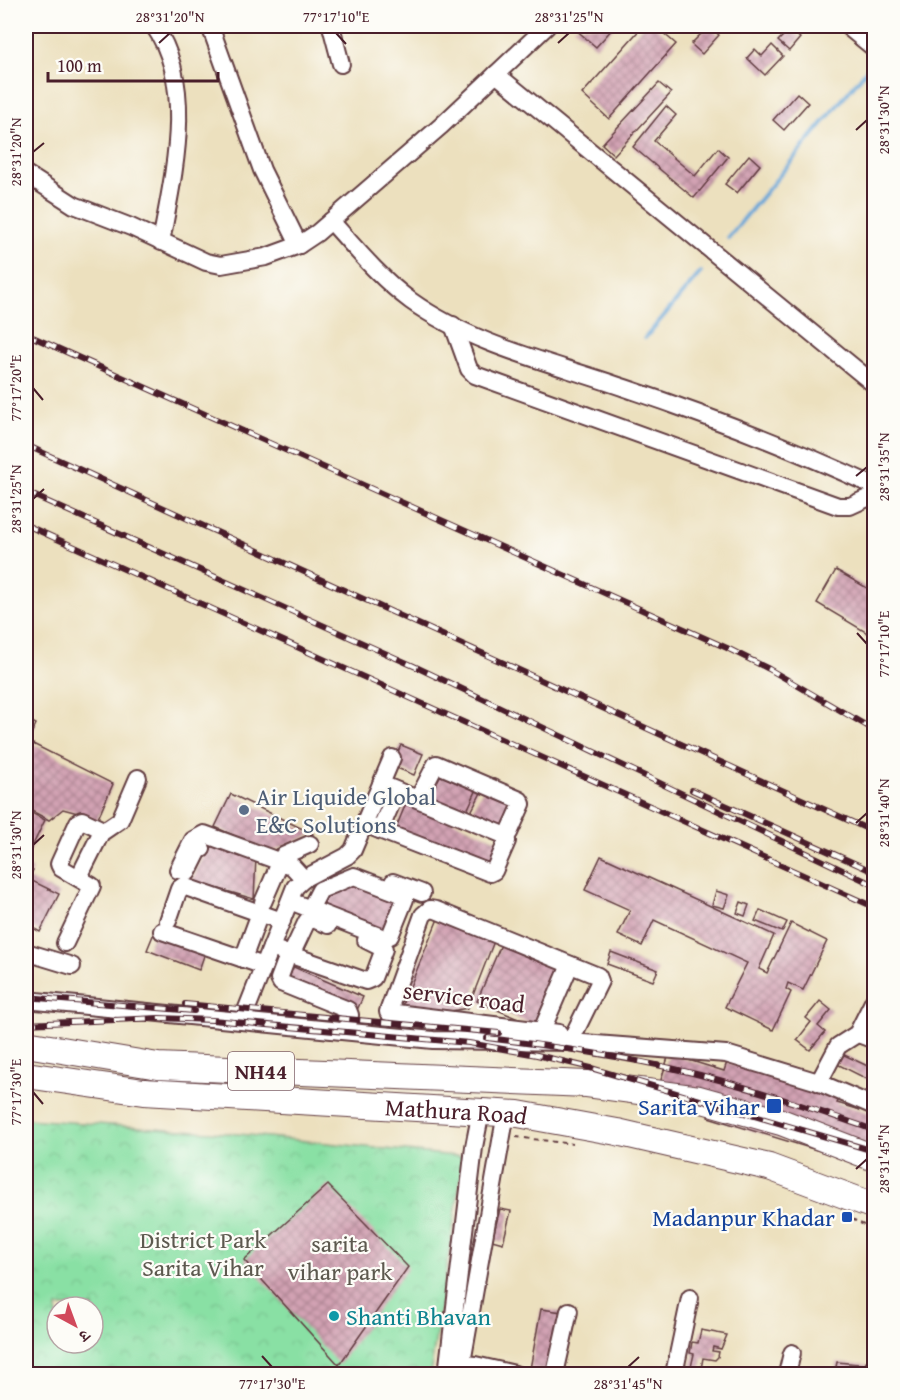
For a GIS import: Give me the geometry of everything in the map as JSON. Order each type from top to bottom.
[{"type":"highway","name":"Mathura Road","points":[[26,1044],[158,1066],[587,1084],[699,1099],[781,1122],[874,1158]]},
{"type":"highway","name":"Mathura Road","points":[[26,1075],[144,1092],[494,1112],[616,1132],[769,1167],[874,1206]]},
{"type":"street","points":[[154,26],[163,41],[178,84],[172,181],[161,242]]},
{"type":"street","points":[[210,26],[261,170],[299,245]]},
{"type":"street","points":[[331,26],[341,64]]},
{"type":"street","points":[[26,174],[74,205],[131,227],[206,262],[221,265],[266,257],[299,245],[331,221],[441,126],[548,26]]},
{"type":"street","points":[[847,26],[874,48]]},
{"type":"street","points":[[867,26],[874,32]]},
{"type":"street","points":[[496,74],[874,384]]},
{"type":"street","points":[[331,221],[363,257],[411,300],[453,325],[516,352],[686,409],[874,486]]},
{"type":"street","points":[[453,325],[469,369],[475,375],[838,506],[850,506],[874,495]]},
{"type":"street","points":[[242,1021],[295,887],[304,879],[338,861],[353,850],[392,758]]},
{"type":"street","points":[[380,787],[418,799],[504,835],[509,832],[522,804],[520,800],[436,764],[418,799]]},
{"type":"street","points":[[65,943],[92,889],[90,883],[59,866],[78,822],[82,820],[103,830],[112,827],[120,820],[138,778]]},
{"type":"street","points":[[364,824],[490,873],[494,871],[499,838],[380,787]]},
{"type":"street","points":[[380,830],[395,795]]},
{"type":"street","points":[[79,877],[103,830]]},
{"type":"street","points":[[202,849],[199,850],[188,872],[178,870],[193,840],[204,834],[295,867],[304,879]]},
{"type":"street","points":[[243,958],[280,861],[287,853],[310,844]]},
{"type":"street","points":[[338,861],[422,893]]},
{"type":"street","points":[[290,901],[310,909],[386,938],[390,936],[405,899],[401,894],[354,876],[320,890],[310,909]]},
{"type":"street","points":[[264,966],[165,926],[183,886],[262,907],[282,921]]},
{"type":"street","name":"service road","points":[[571,1039],[547,1031],[388,1012],[423,915],[430,909],[574,967]]},
{"type":"street","points":[[271,948],[288,959],[366,981],[373,978],[384,949],[313,919],[305,924],[288,959],[279,979],[281,983],[348,1010],[350,1015],[347,1031]]},
{"type":"street","points":[[26,952],[72,966]]},
{"type":"street","points":[[547,1031],[574,967],[598,976],[600,981],[571,1039]]},
{"type":"street","points":[[26,1000],[433,1040],[571,1039],[726,1054],[819,1082],[874,1106]]},
{"type":"street","points":[[819,1082],[838,1046],[867,1036],[860,1027],[874,1000]]},
{"type":"street","points":[[382,1035],[388,1012]]},
{"type":"street","points":[[455,1369],[474,1146],[494,1112]]},
{"type":"street","points":[[455,1369],[494,1112]]},
{"type":"street","points":[[674,1374],[690,1298]]},
{"type":"street","points":[[555,1374],[569,1311]]},
{"type":"street","points":[[788,1374],[792,1353]]},
{"type":"street","points":[[873,1374],[874,1367]]},
{"type":"street","points":[[455,1369],[515,1374]]},
{"type":"green space","name":"District Park Sarita Vihar","points":[[26,1119],[238,1134],[464,1157],[430,1374],[26,1374]]},
{"type":"building","points":[[576,26],[615,26],[596,47],[574,28]]},
{"type":"building","points":[[643,26],[655,26],[676,44],[609,119],[582,94]]},
{"type":"building","points":[[709,26],[719,35],[702,54],[691,44]]},
{"type":"building","points":[[790,29],[800,38],[789,51],[778,41]]},
{"type":"building","points":[[772,45],[783,56],[765,75],[747,58],[755,49],[762,56]]},
{"type":"building","points":[[659,83],[671,93],[614,155],[602,144]]},
{"type":"building","points":[[797,93],[808,103],[784,130],[773,120]]},
{"type":"building","points":[[666,106],[676,115],[654,141],[695,176],[718,148],[728,157],[694,198],[633,147]]},
{"type":"building","points":[[749,155],[760,165],[737,193],[725,184]]},
{"type":"building","points":[[836,570],[874,592],[874,637],[817,603]]},
{"type":"building","points":[[26,719],[36,724],[26,744]]},
{"type":"building","points":[[33,744],[113,784],[96,823],[89,816],[63,809],[49,820],[26,808],[26,760]]},
{"type":"building","points":[[401,745],[423,754],[414,775],[392,766]]},
{"type":"building","points":[[436,767],[478,787],[464,817],[421,797]]},
{"type":"building","points":[[485,785],[518,801],[503,833],[469,816]]},
{"type":"building","name":"Air Liquide Global E&C Solutions","points":[[231,794],[313,834],[270,852],[215,827]]},
{"type":"building","points":[[407,801],[504,843],[490,872],[395,830]]},
{"type":"building","points":[[26,810],[45,820],[26,859]]},
{"type":"building","points":[[207,845],[256,857],[254,899],[192,881]]},
{"type":"building","points":[[601,856],[774,935],[759,969],[767,973],[791,923],[827,941],[803,990],[788,983],[786,989],[791,992],[773,1030],[725,1007],[747,963],[654,920],[642,946],[618,935],[630,910],[585,890]]},
{"type":"building","points":[[26,866],[33,870],[28,879],[59,894],[40,932],[26,924]]},
{"type":"building","points":[[359,880],[399,901],[384,936],[322,910],[327,891]]},
{"type":"building","points":[[716,891],[729,895],[724,908],[712,905]]},
{"type":"building","points":[[741,902],[749,905],[745,916],[737,913]]},
{"type":"building","points":[[760,910],[787,922],[782,932],[755,921]]},
{"type":"building","points":[[440,914],[496,936],[468,1008],[427,1015],[399,1013]]},
{"type":"building","points":[[154,933],[205,953],[199,970],[147,950]]},
{"type":"building","points":[[503,940],[566,968],[539,1028],[477,1001]]},
{"type":"building","points":[[611,952],[658,970],[653,981],[607,964]]},
{"type":"building","points":[[289,965],[363,997],[357,1010],[283,979]]},
{"type":"building","points":[[820,1001],[831,1010],[818,1026],[825,1032],[810,1050],[797,1040],[811,1022],[806,1018]]},
{"type":"building","points":[[840,1053],[874,1069],[873,1082],[835,1063]]},
{"type":"building","name":"Sarita Vihar","points":[[669,1054],[724,1071],[727,1062],[840,1096],[837,1103],[874,1114],[874,1160],[826,1153],[708,1117],[710,1109],[657,1093]]},
{"type":"building","name":"Shanti Bhavan","points":[[328,1185],[408,1267],[339,1365],[244,1260]]},
{"type":"building","points":[[500,1209],[511,1211],[503,1243],[492,1240]]},
{"type":"building","points":[[541,1309],[562,1312],[551,1372],[530,1369]]},
{"type":"building","points":[[701,1330],[727,1335],[721,1349],[713,1347],[712,1351],[719,1352],[718,1357],[715,1360],[703,1358],[701,1369],[691,1367],[694,1354],[690,1353],[692,1342],[698,1343]]},
{"type":"building","points":[[837,1362],[868,1365],[866,1373],[842,1374],[835,1372]]},
{"type":"waterway","points":[[728,238],[874,61]]},
{"type":"waterway","points":[[645,338],[701,272]]},
{"type":"railway","points":[[26,334],[727,648],[769,669],[874,730]]},
{"type":"railway","points":[[26,445],[874,832]]},
{"type":"railway","points":[[26,492],[416,667],[874,885]]},
{"type":"railway","points":[[26,525],[874,907]]},
{"type":"railway","points":[[692,790],[874,872]]},
{"type":"railway","points":[[26,997],[194,1011]]},
{"type":"railway","points":[[185,1004],[499,1033]]},
{"type":"railway","points":[[26,1024],[159,1018],[212,1020],[469,1043],[537,1055],[591,1068],[874,1151]]},
{"type":"railway","points":[[487,1038],[598,1054],[681,1070],[771,1095],[874,1130]]},
{"type":"place","name":"Air Liquide Global E&C Solutions","points":[[244,810]]},
{"type":"place","name":"Sarita Vihar","points":[[774,1106]]},
{"type":"place","name":"Madanpur Khadar","points":[[847,1217]]},
{"type":"place","name":"Shanti Bhavan","points":[[334,1316]]},
{"type":"park label","name":"sarita vihar park","points":[[340,1257]]}]
